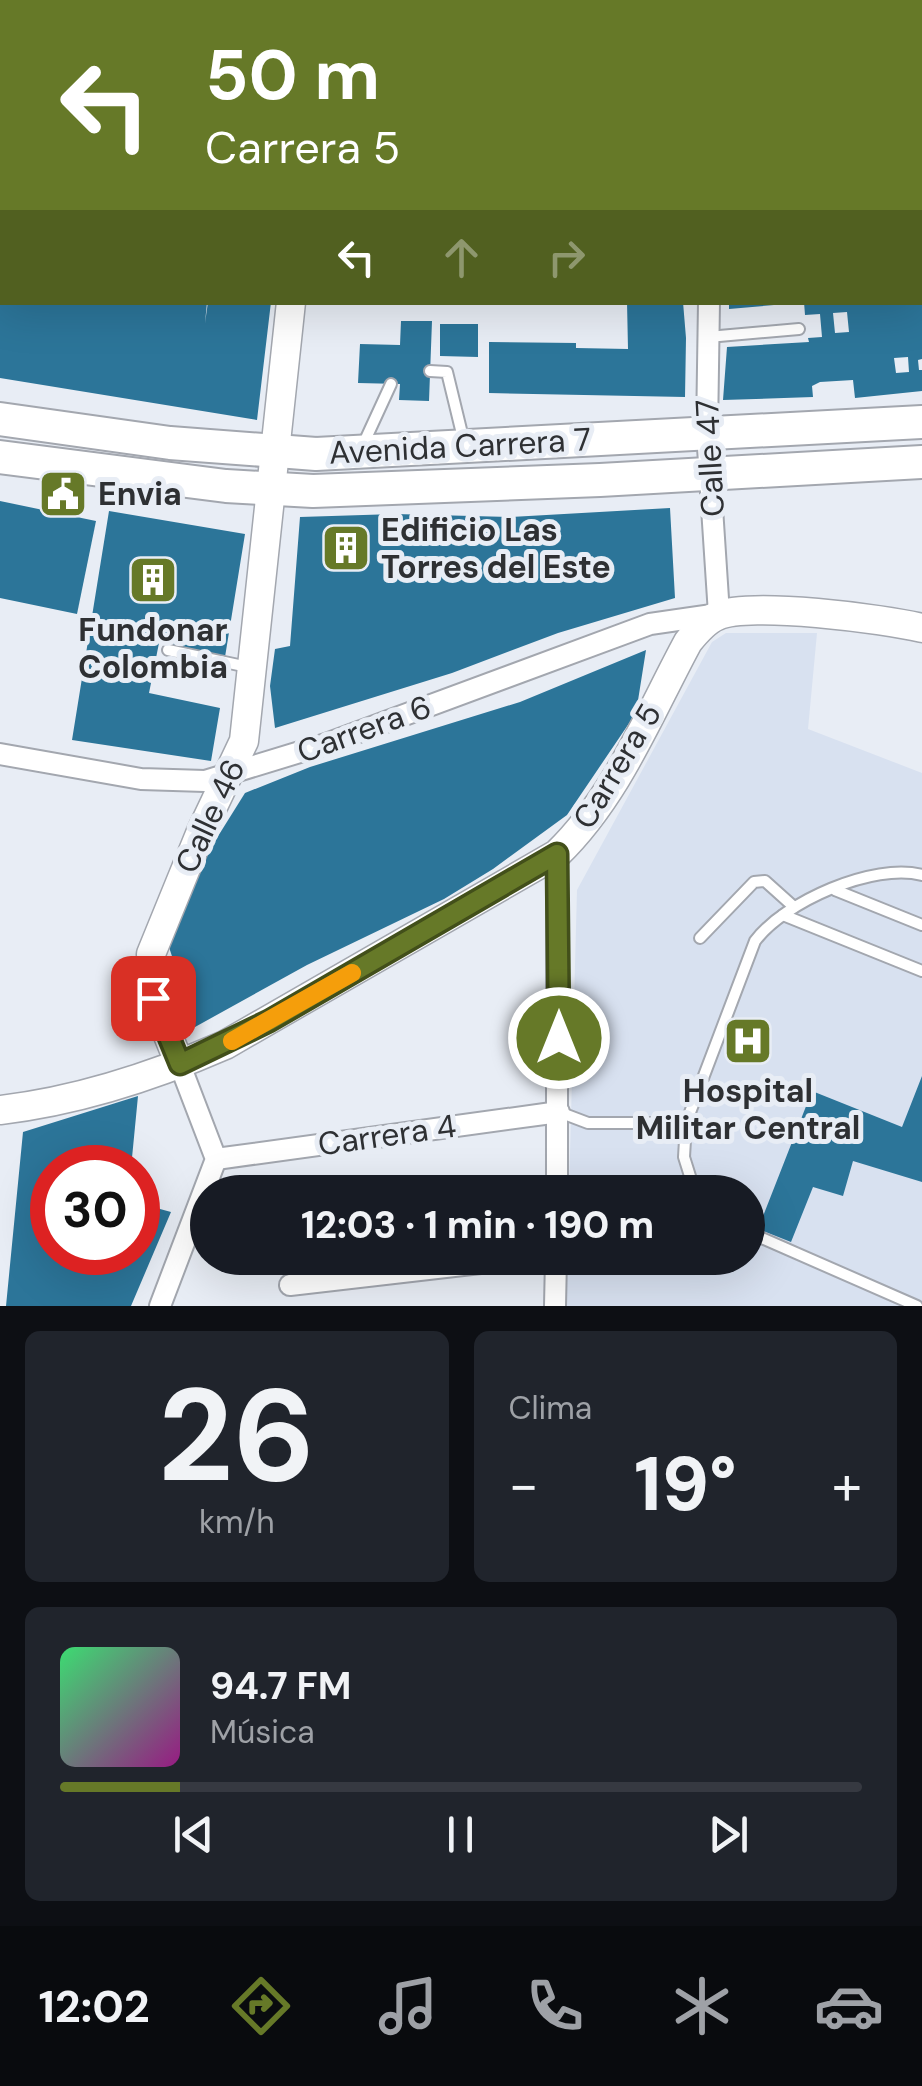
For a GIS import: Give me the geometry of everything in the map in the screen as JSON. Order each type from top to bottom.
[{"type":"main road","name":"Avenida Carrera 7","points":[[0,419],[170,443],[360,453],[922,422]]},
{"type":"main road","name":"Avenida Carrera 7","points":[[0,457],[271,490],[582,481],[922,462]]},
{"type":"street","name":"Calle 46","points":[[216,1159],[153,998],[151,954],[200,834],[244,742],[291,305]]},
{"type":"street","name":"Calle 47","points":[[709,305],[708,432],[719,614]]},
{"type":"street","points":[[719,614],[826,614],[922,628]]},
{"type":"street","name":"Carrera 6","points":[[0,754],[172,782],[205,781],[326,744],[650,624],[719,614]]},
{"type":"street","name":"Carrera 5","points":[[0,1110],[58,1101],[180,1064],[269,1021],[557,854],[586,824],[608,792],[688,642],[699,628],[719,614]]},
{"type":"street","points":[[557,854],[557,1175]]},
{"type":"street","name":"Carrera 4","points":[[216,1159],[559,1112]]},
{"type":"street","points":[[160,1306],[216,1159]]},
{"type":"street","points":[[290,1285],[377,1275]]},
{"type":"street","points":[[555,1306],[556,1275]]},
{"type":"lane","points":[[707,337],[799,329]]},
{"type":"lane","points":[[430,372],[447,372],[465,448]]},
{"type":"lane","points":[[360,453],[391,384]]},
{"type":"lane","points":[[168,650],[254,668]]},
{"type":"lane","points":[[690,1175],[684,1157],[686,1124],[755,941],[766,926],[794,907],[885,872],[922,874]]},
{"type":"lane","points":[[700,938],[754,882],[764,881],[794,907]]},
{"type":"lane","points":[[834,890],[922,925]]},
{"type":"lane","points":[[783,914],[922,972]]},
{"type":"lane","points":[[559,1112],[588,1123],[686,1124]]},
{"type":"lane","points":[[765,1239],[917,1306]]},
{"type":"shaded area","name":"Hospital Militar Central","points":[[726,633],[817,633],[808,729],[922,773],[922,1306],[566,1306],[567,1275],[765,1275],[765,1175],[569,1175],[577,890],[712,642]]},
{"type":"building","points":[[0,305],[207,305],[205,323],[208,305],[271,305],[257,420],[0,378]]},
{"type":"building","points":[[627,305],[683,305],[685,397],[489,393],[489,342],[576,343],[576,348],[628,349]]},
{"type":"building","points":[[729,305],[774,305],[729,309]]},
{"type":"building","points":[[804,305],[922,305],[922,359],[918,360],[922,391],[855,398],[853,380],[820,382],[812,386],[813,397],[723,400],[727,347],[809,342],[808,338],[822,337],[820,314],[805,315]],"holes":[[[847,312],[849,332],[835,333],[833,313]],[[908,357],[909,372],[896,373],[894,358]]]},
{"type":"building","points":[[401,321],[432,321],[429,401],[399,400],[400,384],[358,383],[360,344],[400,345]]},
{"type":"building","points":[[440,324],[478,324],[478,357],[440,356]]},
{"type":"building","points":[[0,501],[96,521],[77,614],[0,598]]},
{"type":"building","points":[[670,508],[675,598],[275,728],[270,686],[275,649],[290,646],[300,517],[511,517]]},
{"type":"building","points":[[109,511],[245,534],[225,657],[159,643],[149,693],[220,708],[211,761],[72,740]]},
{"type":"building","points":[[646,650],[636,713],[567,815],[444,899],[307,965],[195,1027],[168,944],[195,873],[245,793],[310,767],[520,702]]},
{"type":"building","points":[[922,1076],[922,1182],[853,1161],[843,1196],[813,1187],[791,1242],[765,1232],[765,1211],[812,1091],[902,1127]]},
{"type":"building","points":[[138,1096],[133,1145],[30,1145],[30,1275],[144,1275],[131,1306],[6,1306],[23,1132]]},
{"type":"building","points":[[160,1209],[171,1212],[160,1238]]},
{"type":"slow traffic","points":[[232,1041],[352,973]]},
{"type":"place","name":"Envia","points":[[63,494]]},
{"type":"place","name":"Edificio Las Torres del Este","points":[[346,548]]},
{"type":"place","name":"Fundonar Colombia","points":[[153,580]]},
{"type":"place","name":"Hospital Militar Central","points":[[748,1041]]},
{"type":"route","points":[[153,998],[180,1064],[269,1021],[557,854],[559,1038]]}]
